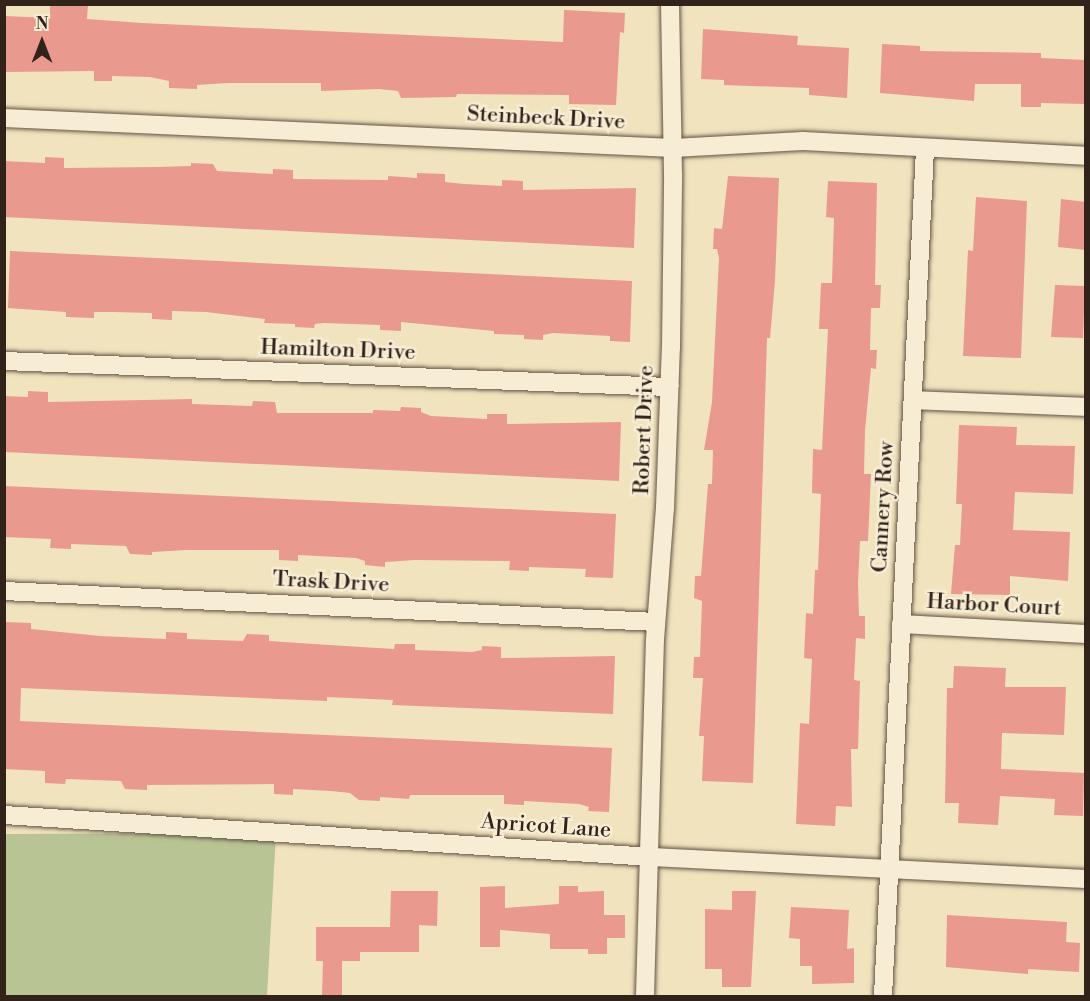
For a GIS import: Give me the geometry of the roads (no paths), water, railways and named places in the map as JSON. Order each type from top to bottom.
[{"type":"street","name":"Robert Drive","points":[[645,996],[651,857],[656,622],[669,387],[673,148],[670,4]]},
{"type":"street","name":"Steinbeck Drive","points":[[4,118],[673,148],[803,141],[1086,156]]},
{"type":"street","name":"Cannery Row","points":[[883,996],[925,148]]},
{"type":"street","name":"Hamilton Drive","points":[[4,361],[669,387]]},
{"type":"street","points":[[913,400],[1086,407]]},
{"type":"street","name":"Trask Drive","points":[[4,591],[656,622]]},
{"type":"street","name":"Harbor Court","points":[[901,624],[1086,634]]},
{"type":"street","name":"Apricot Lane","points":[[4,815],[651,857],[1086,879]]}]
